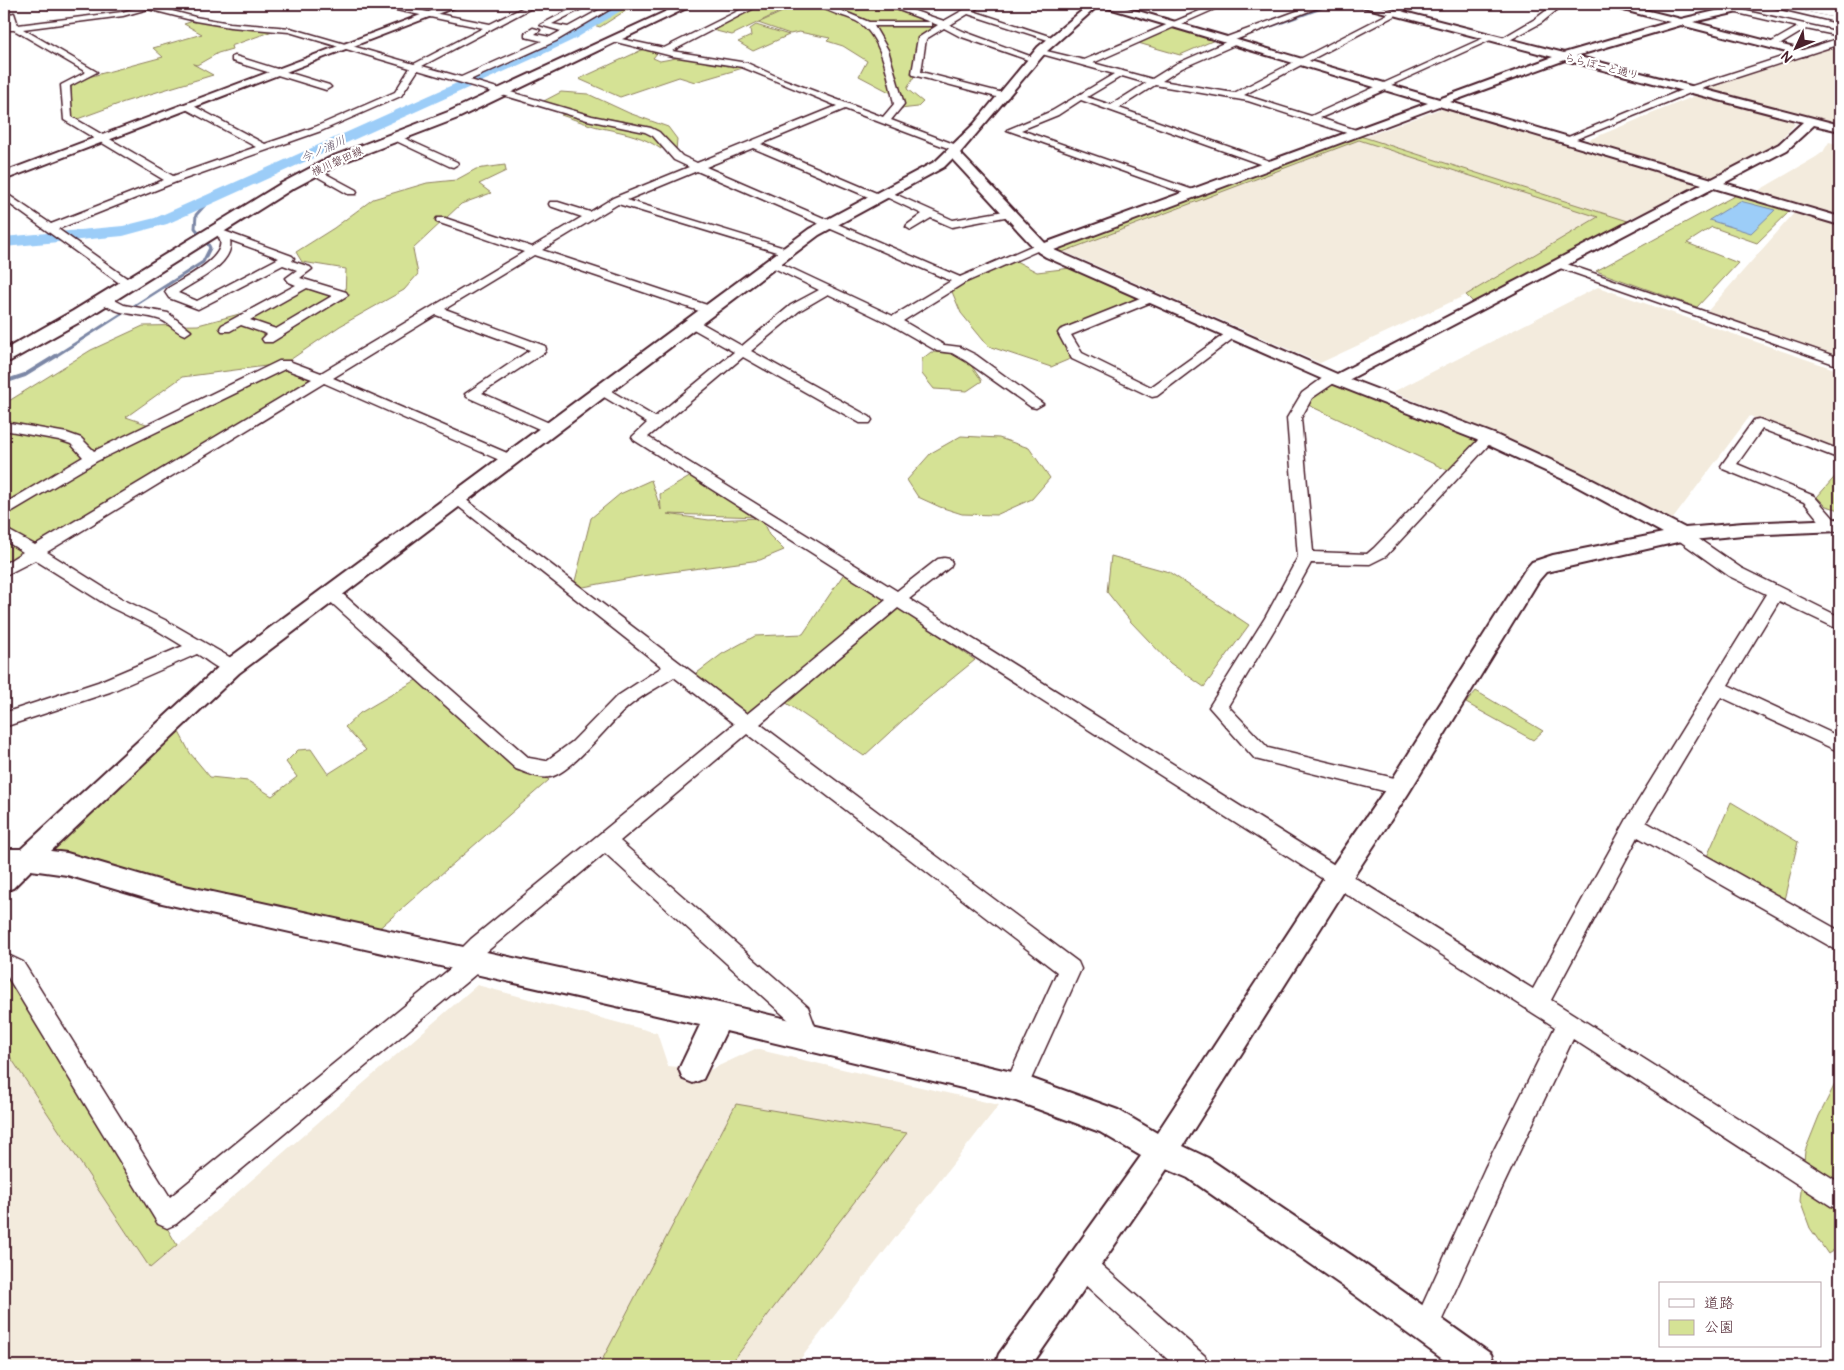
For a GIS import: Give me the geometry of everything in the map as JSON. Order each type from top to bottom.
[{"type":"highway","points":[[1800,4],[1840,13]]},
{"type":"main road","name":"横川磐田線","points":[[4,356],[45,335],[218,232],[315,171],[394,137],[453,115],[690,4]]},
{"type":"street","points":[[4,30],[14,27],[123,14],[159,4]]},
{"type":"street","points":[[383,4],[490,27]]},
{"type":"street","points":[[4,176],[458,4]]},
{"type":"street","points":[[56,233],[172,180],[318,129],[398,94],[416,66],[531,6],[554,13],[587,4]]},
{"type":"street","points":[[600,4],[613,5]]},
{"type":"street","points":[[665,51],[758,4]]},
{"type":"street","points":[[821,4],[867,24],[944,24]]},
{"type":"street","points":[[887,4],[944,24],[962,34],[1037,55],[1085,63],[1154,82],[1237,95],[1356,133]]},
{"type":"street","points":[[979,4],[922,38],[916,73],[1004,96]]},
{"type":"street","points":[[4,880],[15,860],[232,667],[787,252],[829,222],[925,173],[955,150],[1004,96],[1037,55],[1096,4]]},
{"type":"street","points":[[1105,4],[1840,221]]},
{"type":"street","points":[[1085,63],[1222,4]]},
{"type":"street","points":[[1112,108],[1154,82],[1230,41],[1323,4]]},
{"type":"street","name":"ららぽーと通り","points":[[1363,4],[1840,128]]},
{"type":"street","points":[[1237,95],[1414,4]]},
{"type":"street","points":[[1497,38],[1548,4]]},
{"type":"street","points":[[1311,119],[1383,86],[1538,21],[1560,4]]},
{"type":"street","points":[[1611,4],[1684,21],[1802,53]]},
{"type":"street","points":[[894,321],[960,281],[1041,247],[1565,56],[1684,21],[1736,10],[1754,4]]},
{"type":"street","points":[[1764,4],[1840,21]]},
{"type":"street","points":[[1834,4],[1840,5]]},
{"type":"street","points":[[462,80],[551,40],[613,5]]},
{"type":"street","points":[[149,7],[217,22],[290,30],[590,118],[648,130],[656,134],[678,158],[829,222],[960,281]]},
{"type":"street","points":[[1736,10],[1840,34]]},
{"type":"street","points":[[966,11],[1054,39]]},
{"type":"street","points":[[554,13],[544,25],[569,30]]},
{"type":"street","points":[[11,15],[14,27],[93,72],[65,85],[67,118],[172,180]]},
{"type":"street","points":[[867,24],[874,32],[891,69],[899,104],[885,121]]},
{"type":"street","points":[[1772,45],[1805,26]]},
{"type":"street","points":[[536,30],[528,35],[551,40]]},
{"type":"street","points":[[615,39],[665,51],[744,65],[955,150],[1010,214],[1050,254],[1334,379],[1488,438],[1573,477],[1682,535],[1735,572],[1840,624]]},
{"type":"street","points":[[1566,140],[1692,89],[1840,41]]},
{"type":"street","points":[[235,59],[326,87]]},
{"type":"street","points":[[1122,73],[1080,96],[1055,113],[1012,130],[1192,193]]},
{"type":"street","points":[[1080,96],[1270,164]]},
{"type":"street","points":[[187,106],[264,148]]},
{"type":"street","points":[[4,570],[618,200],[845,106]]},
{"type":"street","points":[[1400,787],[1262,754],[1218,707],[1271,621],[1306,556],[1294,418],[1308,396],[1334,379],[1561,265],[1783,147],[1812,120]]},
{"type":"street","points":[[394,137],[453,164]]},
{"type":"street","points":[[753,144],[952,224],[1010,214]]},
{"type":"street","points":[[315,171],[352,192]]},
{"type":"street","points":[[4,195],[129,284]]},
{"type":"street","points":[[618,200],[787,252]]},
{"type":"street","points":[[554,204],[591,216]]},
{"type":"street","points":[[911,227],[930,214]]},
{"type":"street","points":[[440,220],[709,310]]},
{"type":"street","points":[[218,232],[288,258],[198,305],[173,295],[171,292],[174,289],[220,258],[225,249],[225,242],[218,232]]},
{"type":"street","points":[[240,320],[273,336],[342,295],[293,280],[292,278],[306,269],[282,261]]},
{"type":"street","points":[[772,263],[894,321],[941,348],[955,350],[971,358],[1036,404]]},
{"type":"street","points":[[1561,265],[1840,362]]},
{"type":"street","points":[[226,328],[306,284]]},
{"type":"street","points":[[829,289],[795,308],[639,437],[1339,876],[1840,1197]]},
{"type":"street","points":[[1150,298],[1064,333],[1078,356],[1152,393],[1233,334]]},
{"type":"street","points":[[105,299],[120,308],[164,316],[184,331]]},
{"type":"street","points":[[434,310],[540,349],[472,394],[551,428]]},
{"type":"street","points":[[692,323],[865,420]]},
{"type":"street","points":[[4,511],[92,458],[284,364],[322,378],[509,460]]},
{"type":"street","points":[[601,391],[656,423]]},
{"type":"street","points":[[1836,525],[1809,499],[1728,466],[1759,423],[1840,454]]},
{"type":"street","points":[[4,426],[76,440],[92,458]]},
{"type":"street","points":[[1306,556],[1370,559],[1380,552],[1488,438]]},
{"type":"street","points":[[456,499],[747,724],[1070,969],[1016,1087]]},
{"type":"street","points":[[1011,1366],[1162,1152],[1339,876],[1400,787],[1532,575],[1539,567],[1577,556],[1682,535],[1743,529],[1836,525]]},
{"type":"street","points":[[4,533],[116,603],[232,667]]},
{"type":"street","points":[[4,963],[15,969],[167,1216],[470,961],[478,946],[944,563]]},
{"type":"street","points":[[332,593],[523,764],[540,769],[550,769],[563,760],[622,702],[674,668]]},
{"type":"street","points":[[1536,1003],[1634,825],[1775,593]]},
{"type":"street","points":[[4,720],[104,687],[198,647]]},
{"type":"street","points":[[1717,687],[1840,745]]},
{"type":"street","points":[[1634,825],[1840,942]]},
{"type":"street","points":[[606,840],[800,1015],[808,1037]]},
{"type":"street","points":[[15,860],[67,864],[162,892],[719,1016],[1016,1087],[1108,1120],[1162,1152],[1198,1168],[1251,1203],[1479,1366]]},
{"type":"street","points":[[694,1068],[719,1016]]},
{"type":"street","points":[[1425,1328],[1568,1022]]},
{"type":"street","points":[[1082,1265],[1195,1366]]},
{"type":"shaded area","points":[[1840,41],[1840,128],[1696,90]]},
{"type":"shaded area","points":[[1697,95],[1789,119],[1795,124],[1777,143],[1712,178],[1701,177],[1590,144],[1586,141]]},
{"type":"shaded area","points":[[1440,109],[1695,181],[1700,186],[1320,363],[1065,252],[1064,249]]},
{"type":"shaded area","points":[[1829,142],[1840,145],[1840,216],[1756,192],[1816,157],[1823,152]]},
{"type":"shaded area","points":[[1795,212],[1840,225],[1840,359],[1706,313]]},
{"type":"shaded area","points":[[1598,287],[1840,371],[1840,450],[1750,416],[1672,520],[1518,443],[1393,392]]},
{"type":"shaded area","points":[[477,985],[657,1033],[668,1066],[710,1070],[755,1049],[999,1105],[795,1366],[4,1366],[4,1058],[9,1055],[150,1268]]},
{"type":"green space","points":[[616,4],[636,4],[600,27],[583,22]]},
{"type":"green space","points":[[758,4],[796,4],[732,35],[708,29]]},
{"type":"green space","points":[[800,4],[822,4],[828,8],[833,4],[878,4],[949,24],[922,38],[916,73],[907,89],[923,102],[918,107],[900,109],[897,96],[859,76],[867,61],[843,46],[827,41],[830,38],[799,32],[790,34],[758,23]]},
{"type":"green space","points":[[199,19],[278,29],[231,46],[232,49],[218,53],[197,65],[193,64],[213,75],[124,102],[72,121],[71,84],[81,79],[163,57],[153,48],[202,34],[184,24]]},
{"type":"green space","points":[[756,25],[789,35],[753,51],[738,42],[751,36],[750,29]]},
{"type":"green space","points":[[1174,27],[1217,39],[1180,55],[1138,43]]},
{"type":"green space","points":[[644,49],[658,52],[653,58],[660,61],[682,57],[737,65],[743,68],[695,82],[679,77],[620,97],[579,79]]},
{"type":"green space","points":[[561,92],[588,94],[629,113],[668,127],[677,139],[676,151],[657,132],[634,123],[592,116],[542,102]]},
{"type":"green space","points":[[565,114],[649,133],[661,145],[661,149],[635,136],[561,115]]},
{"type":"green space","points":[[1357,135],[1631,222],[1475,304],[1466,295],[1598,217],[1359,140],[1060,253],[1048,246]]},
{"type":"green space","points":[[505,165],[506,171],[479,184],[491,193],[461,204],[413,249],[418,274],[404,290],[340,326],[284,364],[322,378],[4,570],[4,404],[91,350],[143,326],[198,325],[243,313],[293,286],[326,289],[345,297],[346,269],[302,262],[296,252],[334,228],[373,199],[427,183],[456,180],[476,169]],"holes":[[[281,364],[155,427],[126,417],[182,377]]]},
{"type":"green space","points":[[1736,195],[1790,211],[1757,243],[1712,227],[1687,243],[1738,263],[1697,307],[1596,271]]},
{"type":"green space","points":[[1014,260],[1037,272],[1071,268],[1136,298],[1089,323],[1064,333],[1077,356],[1051,367],[988,346],[961,313],[950,287]]},
{"type":"green space","points":[[931,352],[963,354],[982,381],[967,391],[934,389],[922,374],[922,359]]},
{"type":"green space","points":[[1332,381],[1478,440],[1449,471],[1306,404],[1311,394]]},
{"type":"green space","points":[[961,436],[999,438],[1029,448],[1050,478],[1032,499],[996,515],[962,514],[918,497],[907,480],[931,453]]},
{"type":"green space","points":[[1840,471],[1840,510],[1826,506],[1817,497]]},
{"type":"green space","points":[[693,475],[759,517],[667,514],[709,520],[761,518],[769,535],[784,550],[760,560],[641,576],[573,589],[591,518],[620,494],[651,480],[661,510],[660,494]]},
{"type":"green space","points":[[1111,556],[1169,572],[1249,625],[1204,687],[1170,663],[1131,622],[1107,592]]},
{"type":"green space","points":[[845,572],[885,600],[748,717],[689,679],[722,654],[755,636],[803,634]]},
{"type":"green space","points":[[898,607],[975,660],[915,709],[864,756],[785,702]]},
{"type":"green space","points":[[430,672],[444,694],[549,780],[368,938],[112,868],[90,859],[43,861],[77,812],[144,749],[179,732],[190,753],[210,777],[248,781],[272,796],[297,777],[286,762],[298,750],[311,749],[328,774],[366,750],[345,727],[360,713]]},
{"type":"green space","points":[[1476,691],[1543,731],[1533,740],[1466,703]]},
{"type":"green space","points":[[1731,802],[1798,842],[1783,904],[1705,861]]},
{"type":"green space","points":[[4,969],[20,977],[177,1245],[150,1268],[9,1055],[4,1058]]},
{"type":"green space","points":[[1840,1074],[1840,1248],[1838,1247],[1828,1254],[1810,1228],[1800,1201],[1805,1151],[1819,1116]]},
{"type":"green space","points":[[736,1104],[907,1133],[729,1366],[599,1366]]},
{"type":"water","points":[[1740,201],[1775,210],[1751,233],[1709,220]]},
{"type":"waterway","name":"今ノ浦川","points":[[4,242],[123,231],[161,221],[546,48],[571,36],[626,4]]},
{"type":"waterway","points":[[1244,36],[1333,4]]},
{"type":"waterway","points":[[1205,51],[1222,44]]},
{"type":"waterway","points":[[200,234],[195,228],[196,215],[212,197]]},
{"type":"waterway","points":[[54,357],[203,262],[210,248],[207,242]]},
{"type":"waterway","points":[[4,382],[25,375],[56,356]]}]
